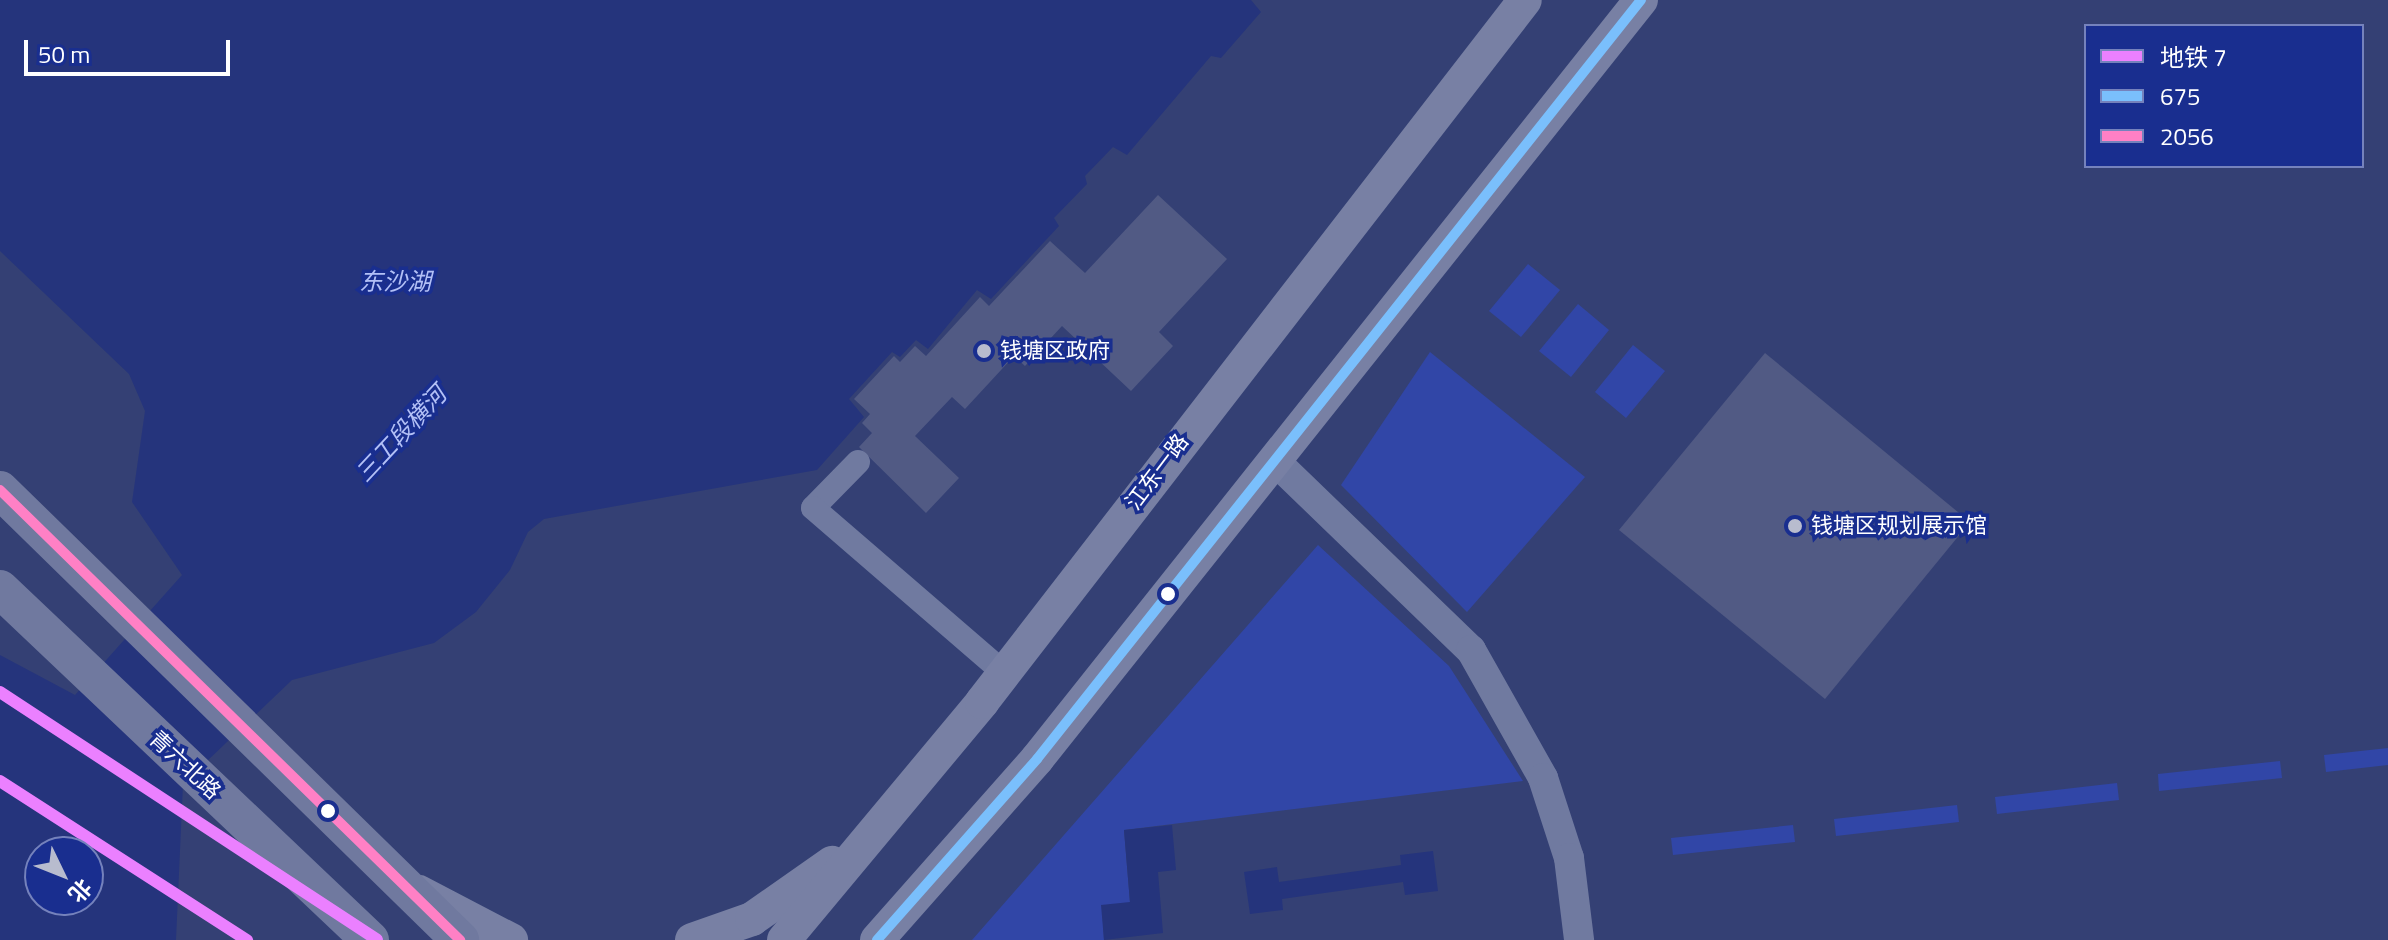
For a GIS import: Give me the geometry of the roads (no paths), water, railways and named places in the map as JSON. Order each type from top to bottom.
[{"type":"main road","name":"江东一路","points":[[784,940],[1004,673],[1525,0]]},
{"type":"main road","points":[[887,933],[1037,759],[1641,0]]},
{"type":"main road","points":[[0,490],[460,940]]},
{"type":"main road","name":"青六北路","points":[[0,589],[364,937]]},
{"type":"main road","points":[[692,940],[752,919],[869,838]]},
{"type":"main road","points":[[401,882],[511,940]]},
{"type":"street","points":[[1274,460],[1471,650],[1543,778],[1569,858],[1579,940]]},
{"type":"street","points":[[858,462],[806,517],[1004,673]]},
{"type":"water","name":"东沙湖","points":[[0,0],[1251,0],[1261,12],[1221,58],[1211,56],[1127,155],[1113,147],[1085,176],[1087,184],[1054,218],[1059,226],[991,299],[977,290],[928,349],[916,340],[900,357],[892,352],[849,399],[864,417],[817,470],[544,519],[528,532],[510,570],[476,612],[434,643],[292,680],[183,784],[176,940],[0,940],[0,655],[75,695],[182,575],[132,502],[145,411],[129,374],[0,251]]},
{"type":"water","points":[[1172,825],[1176,870],[1158,872],[1163,933],[1104,940],[1101,905],[1130,902],[1124,830]]},
{"type":"water","points":[[1433,851],[1438,891],[1405,895],[1403,882],[1282,899],[1283,910],[1250,914],[1244,872],[1277,867],[1279,882],[1401,865],[1400,855]]},
{"type":"metro line","name":"7","points":[[0,692],[377,940]]},
{"type":"metro line","name":"7","points":[[0,781],[247,940]]},
{"type":"place","name":"钱塘区政府","points":[[984,351]]},
{"type":"place","name":"钱塘区规划展示馆","points":[[1795,526]]},
{"type":"water label","name":"三工段横河","points":[[401,434]]}]
